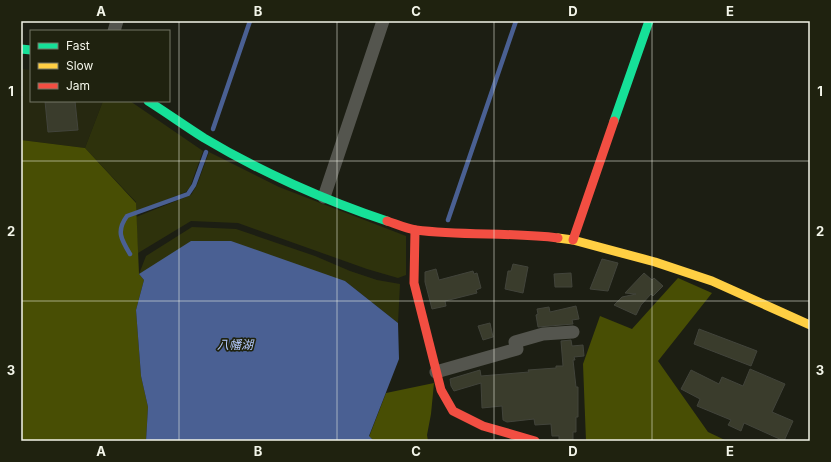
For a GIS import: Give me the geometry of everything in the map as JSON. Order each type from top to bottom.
[{"type":"main road","points":[[573,240],[649,21]]},
{"type":"main road","points":[[150,102],[204,138],[243,160],[362,213],[415,230],[476,234],[532,235],[573,240],[654,262],[712,281],[810,325]]},
{"type":"main road","points":[[415,230],[414,283],[441,390],[453,411],[483,426],[535,441]]},
{"type":"street","points":[[324,197],[383,21]]},
{"type":"street","points":[[436,372],[517,349],[515,342],[543,334],[573,332]]},
{"type":"shaded area","points":[[21,69],[30,70],[30,102],[103,102],[85,148],[21,140]]},
{"type":"shaded area","points":[[103,102],[131,102],[203,151],[190,187],[186,192],[136,212],[136,202],[85,148]]},
{"type":"shaded area","points":[[209,152],[279,187],[406,236],[406,275],[398,278],[367,269],[238,223],[191,221],[138,253],[136,217],[191,195],[197,185]]},
{"type":"shaded area","points":[[192,227],[236,229],[315,256],[350,271],[377,280],[400,284],[398,323],[345,281],[139,274],[146,256]]},
{"type":"green space","points":[[21,140],[85,148],[136,203],[139,274],[144,280],[136,310],[141,376],[148,407],[146,441],[21,441]]},
{"type":"green space","points":[[678,278],[712,293],[658,361],[708,432],[727,441],[586,441],[583,364],[600,316],[632,329]]},
{"type":"green space","points":[[434,383],[427,435],[428,441],[374,441],[369,437],[386,393]]},
{"type":"water","name":"八幡湖","points":[[191,241],[231,241],[345,281],[398,323],[399,359],[369,436],[374,441],[146,441],[148,407],[141,376],[136,310],[144,280],[139,274]]},
{"type":"building","points":[[45,102],[75,102],[78,130],[48,132]]},
{"type":"building","points":[[602,259],[618,263],[608,291],[590,289]]},
{"type":"building","points":[[513,264],[528,267],[523,293],[505,289],[508,271],[511,271]]},
{"type":"building","points":[[436,269],[439,280],[473,271],[474,274],[477,273],[481,288],[476,290],[477,293],[445,301],[446,306],[432,309],[425,282],[425,272]]},
{"type":"building","points":[[571,273],[572,287],[555,287],[554,274]]},
{"type":"building","points":[[644,273],[652,280],[654,278],[663,286],[653,296],[651,294],[641,305],[636,315],[614,305],[622,297],[636,294],[625,293]]},
{"type":"building","points":[[576,306],[579,319],[572,320],[573,324],[538,327],[536,315],[538,314],[537,309],[549,307],[550,312]]},
{"type":"building","points":[[490,323],[493,337],[483,340],[478,326]]},
{"type":"building","points":[[699,329],[757,351],[751,366],[694,344]]},
{"type":"building","points":[[571,340],[572,346],[583,345],[584,356],[574,357],[575,360],[573,360],[576,387],[578,387],[578,417],[576,417],[576,432],[573,432],[573,441],[559,441],[559,436],[552,436],[551,424],[535,425],[534,419],[507,422],[503,420],[502,406],[482,408],[481,383],[454,391],[451,386],[450,379],[480,370],[481,376],[529,372],[528,370],[563,366],[561,341]]},
{"type":"building","points":[[750,369],[785,384],[772,412],[793,421],[784,441],[744,423],[741,431],[728,425],[731,420],[697,406],[700,399],[681,389],[691,370],[719,384],[722,377],[743,386]]},
{"type":"waterway","points":[[213,129],[250,21]]},
{"type":"waterway","points":[[448,220],[516,21]]},
{"type":"waterway","points":[[130,254],[121,235],[122,226],[127,216],[188,194],[194,185],[206,152]]},
{"type":"traffic: fast","points":[[614,121],[649,21]]},
{"type":"traffic: fast","points":[[21,49],[30,50]]},
{"type":"traffic: fast","points":[[150,102],[204,138],[247,162],[317,195],[387,221]]},
{"type":"traffic: slow","points":[[558,238],[573,240],[655,262],[712,281],[810,325]]},
{"type":"traffic: jam","points":[[573,240],[614,121]]},
{"type":"traffic: jam","points":[[387,221],[405,228],[434,232],[523,235],[558,238]]},
{"type":"traffic: jam","points":[[415,230],[414,283],[441,390],[453,411],[483,426],[535,441]]}]
